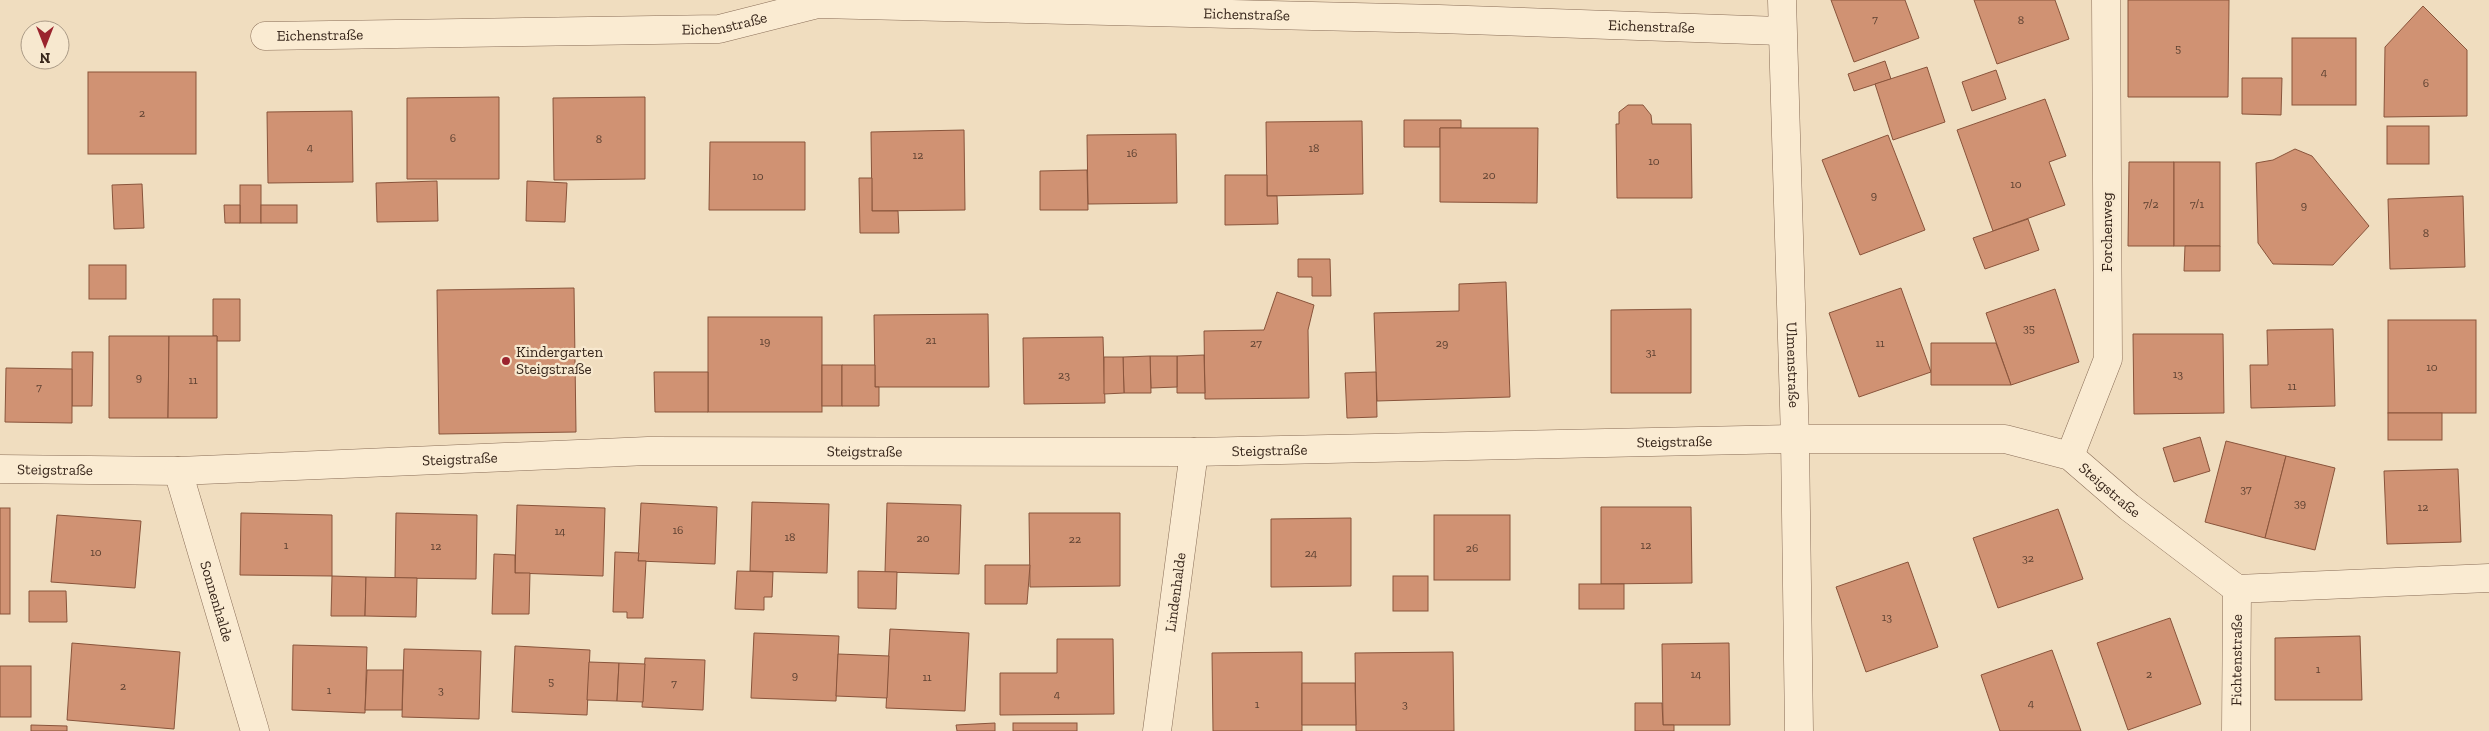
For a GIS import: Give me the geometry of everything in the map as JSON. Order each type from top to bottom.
[{"type":"street","name":"Ulmenstraße","points":[[1782,0],[1796,439],[1799,731]]},
{"type":"street","name":"Forchenweg","points":[[2070,456],[2108,359],[2106,0]]},
{"type":"street","name":"Eichenstraße","points":[[265,36],[719,29],[818,2],[1439,10],[1782,31]]},
{"type":"street","name":"Steigstraße","points":[[0,469],[178,471],[648,451],[1194,452],[1796,439],[2005,439],[2070,456],[2129,507],[2237,589]]},
{"type":"street","name":"Lindenhalde","points":[[1157,731],[1194,452]]},
{"type":"street","name":"Sonnenhalde","points":[[178,471],[255,731]]},
{"type":"street","points":[[2237,589],[2489,578]]},
{"type":"street","name":"Fichtenstraße","points":[[2236,731],[2237,589]]},
{"type":"building","points":[[1831,0],[1905,0],[1919,38],[1854,62]]},
{"type":"building","points":[[1974,0],[2055,0],[2069,39],[1997,64]]},
{"type":"building","points":[[2128,0],[2229,0],[2228,97],[2128,97]]},
{"type":"building","points":[[2423,6],[2467,50],[2467,116],[2384,117],[2385,47]]},
{"type":"building","points":[[2292,38],[2356,38],[2356,105],[2292,105]]},
{"type":"building","points":[[1885,61],[1891,79],[1854,91],[1848,74]]},
{"type":"building","points":[[1927,67],[1945,122],[1893,140],[1875,84]]},
{"type":"building","points":[[1996,70],[2006,99],[1972,111],[1962,82]]},
{"type":"building","points":[[88,72],[196,72],[196,154],[88,154]]},
{"type":"building","points":[[2242,78],[2282,78],[2281,115],[2242,114]]},
{"type":"building","points":[[499,97],[499,179],[407,179],[407,98]]},
{"type":"building","points":[[645,97],[645,179],[554,180],[553,98]]},
{"type":"building","points":[[2045,99],[2066,156],[2049,162],[2065,205],[1993,231],[1957,130]]},
{"type":"building","points":[[1628,105],[1643,105],[1651,115],[1652,124],[1691,124],[1692,198],[1617,198],[1616,124],[1619,124],[1619,112]]},
{"type":"building","points":[[352,111],[353,182],[268,183],[267,112]]},
{"type":"building","points":[[1404,120],[1461,120],[1461,128],[1440,128],[1440,147],[1404,147]]},
{"type":"building","points":[[1362,121],[1363,194],[1267,196],[1266,122]]},
{"type":"building","points":[[2387,126],[2429,126],[2429,164],[2387,164]]},
{"type":"building","points":[[1440,128],[1538,128],[1537,203],[1440,202]]},
{"type":"building","points":[[964,130],[965,210],[872,211],[871,132]]},
{"type":"building","points":[[1176,134],[1177,203],[1088,204],[1087,135]]},
{"type":"building","points":[[1888,135],[1925,230],[1860,255],[1822,160]]},
{"type":"building","points":[[710,142],[805,142],[805,210],[709,210]]},
{"type":"building","points":[[2295,149],[2312,156],[2369,226],[2333,265],[2273,264],[2258,243],[2256,163],[2273,160]]},
{"type":"building","points":[[2129,162],[2174,162],[2174,246],[2128,246]]},
{"type":"building","points":[[2174,162],[2220,162],[2220,246],[2174,246]]},
{"type":"building","points":[[1087,170],[1088,210],[1040,210],[1040,171]]},
{"type":"building","points":[[1225,175],[1267,175],[1267,196],[1277,196],[1278,224],[1225,225]]},
{"type":"building","points":[[859,178],[872,178],[872,211],[898,211],[899,233],[860,233]]},
{"type":"building","points":[[437,181],[438,221],[377,222],[376,183]]},
{"type":"building","points":[[527,181],[567,183],[565,222],[526,221]]},
{"type":"building","points":[[142,184],[144,228],[114,229],[112,185]]},
{"type":"building","points":[[240,185],[261,185],[261,223],[240,223]]},
{"type":"building","points":[[2463,196],[2465,267],[2390,269],[2388,199]]},
{"type":"building","points":[[224,205],[240,205],[240,223],[225,223]]},
{"type":"building","points":[[261,205],[297,205],[297,223],[261,223]]},
{"type":"building","points":[[2028,219],[2039,250],[1985,269],[1973,238]]},
{"type":"building","points":[[2185,246],[2220,246],[2220,271],[2184,271]]},
{"type":"building","points":[[1298,259],[1330,259],[1331,296],[1312,296],[1312,277],[1298,277]]},
{"type":"building","points":[[89,265],[126,265],[126,299],[89,299]]},
{"type":"building","points":[[1506,282],[1510,397],[1377,401],[1374,313],[1459,311],[1459,284]]},
{"type":"building","name":"Kindergarten Steigstraße","points":[[574,288],[576,432],[439,434],[437,290]]},
{"type":"building","points":[[1901,288],[1931,372],[1859,397],[1829,313]]},
{"type":"building","points":[[2055,289],[2079,362],[2011,385],[1986,313]]},
{"type":"building","points":[[1277,292],[1314,305],[1308,330],[1309,398],[1205,399],[1204,331],[1264,330]]},
{"type":"building","points":[[213,299],[240,299],[240,341],[217,341],[217,336],[213,336]]},
{"type":"building","points":[[1691,309],[1691,393],[1611,393],[1611,310]]},
{"type":"building","points":[[988,314],[989,387],[875,387],[874,315]]},
{"type":"building","points":[[708,317],[822,317],[822,412],[708,412]]},
{"type":"building","points":[[2388,320],[2476,320],[2476,413],[2388,413]]},
{"type":"building","points":[[2333,329],[2335,406],[2251,408],[2250,365],[2268,365],[2267,330]]},
{"type":"building","points":[[2133,334],[2223,334],[2224,413],[2134,414]]},
{"type":"building","points":[[109,336],[169,336],[168,418],[109,418]]},
{"type":"building","points":[[169,336],[217,336],[217,418],[168,418]]},
{"type":"building","points":[[1103,337],[1105,403],[1024,404],[1023,338]]},
{"type":"building","points":[[1931,343],[1996,343],[2011,385],[1931,385]]},
{"type":"building","points":[[72,352],[93,352],[92,406],[72,406]]},
{"type":"building","points":[[1204,355],[1205,393],[1177,393],[1177,356]]},
{"type":"building","points":[[1150,356],[1177,356],[1177,387],[1151,388]]},
{"type":"building","points":[[1150,356],[1151,393],[1124,393],[1123,357]]},
{"type":"building","points":[[1104,357],[1123,357],[1124,393],[1104,394]]},
{"type":"building","points":[[822,365],[842,365],[842,406],[822,406]]},
{"type":"building","points":[[842,365],[875,365],[875,387],[879,387],[879,406],[842,406]]},
{"type":"building","points":[[6,368],[72,369],[72,423],[5,422]]},
{"type":"building","points":[[654,372],[708,372],[708,412],[655,412]]},
{"type":"building","points":[[1376,372],[1377,417],[1347,418],[1345,373]]},
{"type":"building","points":[[2388,413],[2442,413],[2442,440],[2388,440]]},
{"type":"building","points":[[2200,437],[2210,471],[2174,482],[2163,448]]},
{"type":"building","points":[[2226,441],[2286,456],[2265,538],[2205,522]]},
{"type":"building","points":[[2286,456],[2335,468],[2315,550],[2265,538]]},
{"type":"building","points":[[2458,469],[2461,542],[2387,544],[2384,471]]},
{"type":"building","points":[[752,502],[829,504],[827,573],[750,571]]},
{"type":"building","points":[[641,503],[717,507],[715,564],[638,561]]},
{"type":"building","points":[[887,503],[961,505],[959,574],[885,572]]},
{"type":"building","points":[[517,505],[605,508],[603,576],[515,573]]},
{"type":"building","points":[[1601,507],[1691,507],[1692,583],[1601,584]]},
{"type":"building","points":[[0,508],[10,508],[10,614],[0,614]]},
{"type":"building","points":[[2058,509],[2083,579],[1998,608],[1973,538]]},
{"type":"building","points":[[241,513],[332,515],[332,576],[240,575]]},
{"type":"building","points":[[396,513],[477,515],[476,579],[395,578]]},
{"type":"building","points":[[1029,513],[1120,513],[1120,586],[1030,587]]},
{"type":"building","points":[[57,515],[141,521],[135,588],[51,582]]},
{"type":"building","points":[[1434,515],[1510,515],[1510,580],[1434,580]]},
{"type":"building","points":[[1351,518],[1351,586],[1271,587],[1271,519]]},
{"type":"building","points":[[615,552],[639,553],[638,561],[646,561],[643,618],[627,618],[627,612],[613,612]]},
{"type":"building","points":[[494,554],[515,555],[515,573],[530,573],[529,614],[492,614]]},
{"type":"building","points":[[1908,562],[1938,647],[1866,672],[1836,587]]},
{"type":"building","points":[[985,565],[1030,565],[1027,604],[985,604]]},
{"type":"building","points":[[737,571],[773,572],[772,597],[764,597],[764,610],[735,609]]},
{"type":"building","points":[[858,571],[897,572],[896,609],[858,608]]},
{"type":"building","points":[[332,576],[366,577],[365,616],[331,616]]},
{"type":"building","points":[[1393,576],[1428,576],[1428,611],[1393,611]]},
{"type":"building","points":[[366,577],[417,578],[416,617],[365,616]]},
{"type":"building","points":[[1579,584],[1624,584],[1624,609],[1579,609]]},
{"type":"building","points":[[29,591],[66,591],[67,622],[29,622]]},
{"type":"building","points":[[2170,618],[2201,704],[2128,730],[2097,643]]},
{"type":"building","points":[[890,629],[969,633],[965,711],[886,708]]},
{"type":"building","points":[[754,633],[839,636],[836,701],[751,698]]},
{"type":"building","points":[[2360,636],[2362,700],[2275,700],[2275,638]]},
{"type":"building","points":[[1057,639],[1113,639],[1114,714],[1000,715],[1000,673],[1057,673]]},
{"type":"building","points":[[72,643],[180,652],[174,729],[67,720]]},
{"type":"building","points":[[1729,643],[1730,725],[1663,725],[1662,644]]},
{"type":"building","points":[[293,645],[367,647],[365,713],[292,710]]},
{"type":"building","points":[[515,646],[590,650],[587,715],[512,712]]},
{"type":"building","points":[[404,649],[481,651],[479,719],[402,717]]},
{"type":"building","points":[[2052,650],[2081,731],[2000,731],[1981,675]]},
{"type":"building","points":[[1302,652],[1302,731],[1213,731],[1212,653]]},
{"type":"building","points":[[1453,652],[1454,731],[1356,731],[1355,653]]},
{"type":"building","points":[[838,654],[889,656],[887,698],[836,696]]},
{"type":"building","points":[[645,658],[705,660],[703,710],[642,707]]},
{"type":"building","points":[[589,662],[619,663],[617,701],[587,700]]},
{"type":"building","points":[[619,663],[645,664],[643,702],[617,701]]},
{"type":"building","points":[[0,666],[31,666],[31,717],[0,717]]},
{"type":"building","points":[[367,670],[403,670],[402,710],[365,710]]},
{"type":"building","points":[[1302,683],[1355,683],[1356,725],[1302,725]]},
{"type":"building","points":[[1635,703],[1662,703],[1663,725],[1674,725],[1674,731],[1635,731]]},
{"type":"building","points":[[995,723],[995,731],[957,731],[956,725]]},
{"type":"building","points":[[1013,723],[1077,723],[1077,731],[1013,731]]},
{"type":"building","points":[[31,725],[67,726],[67,731],[31,731]]},
{"type":"place","name":"Kindergarten Steigstraße","points":[[506,361]]}]
